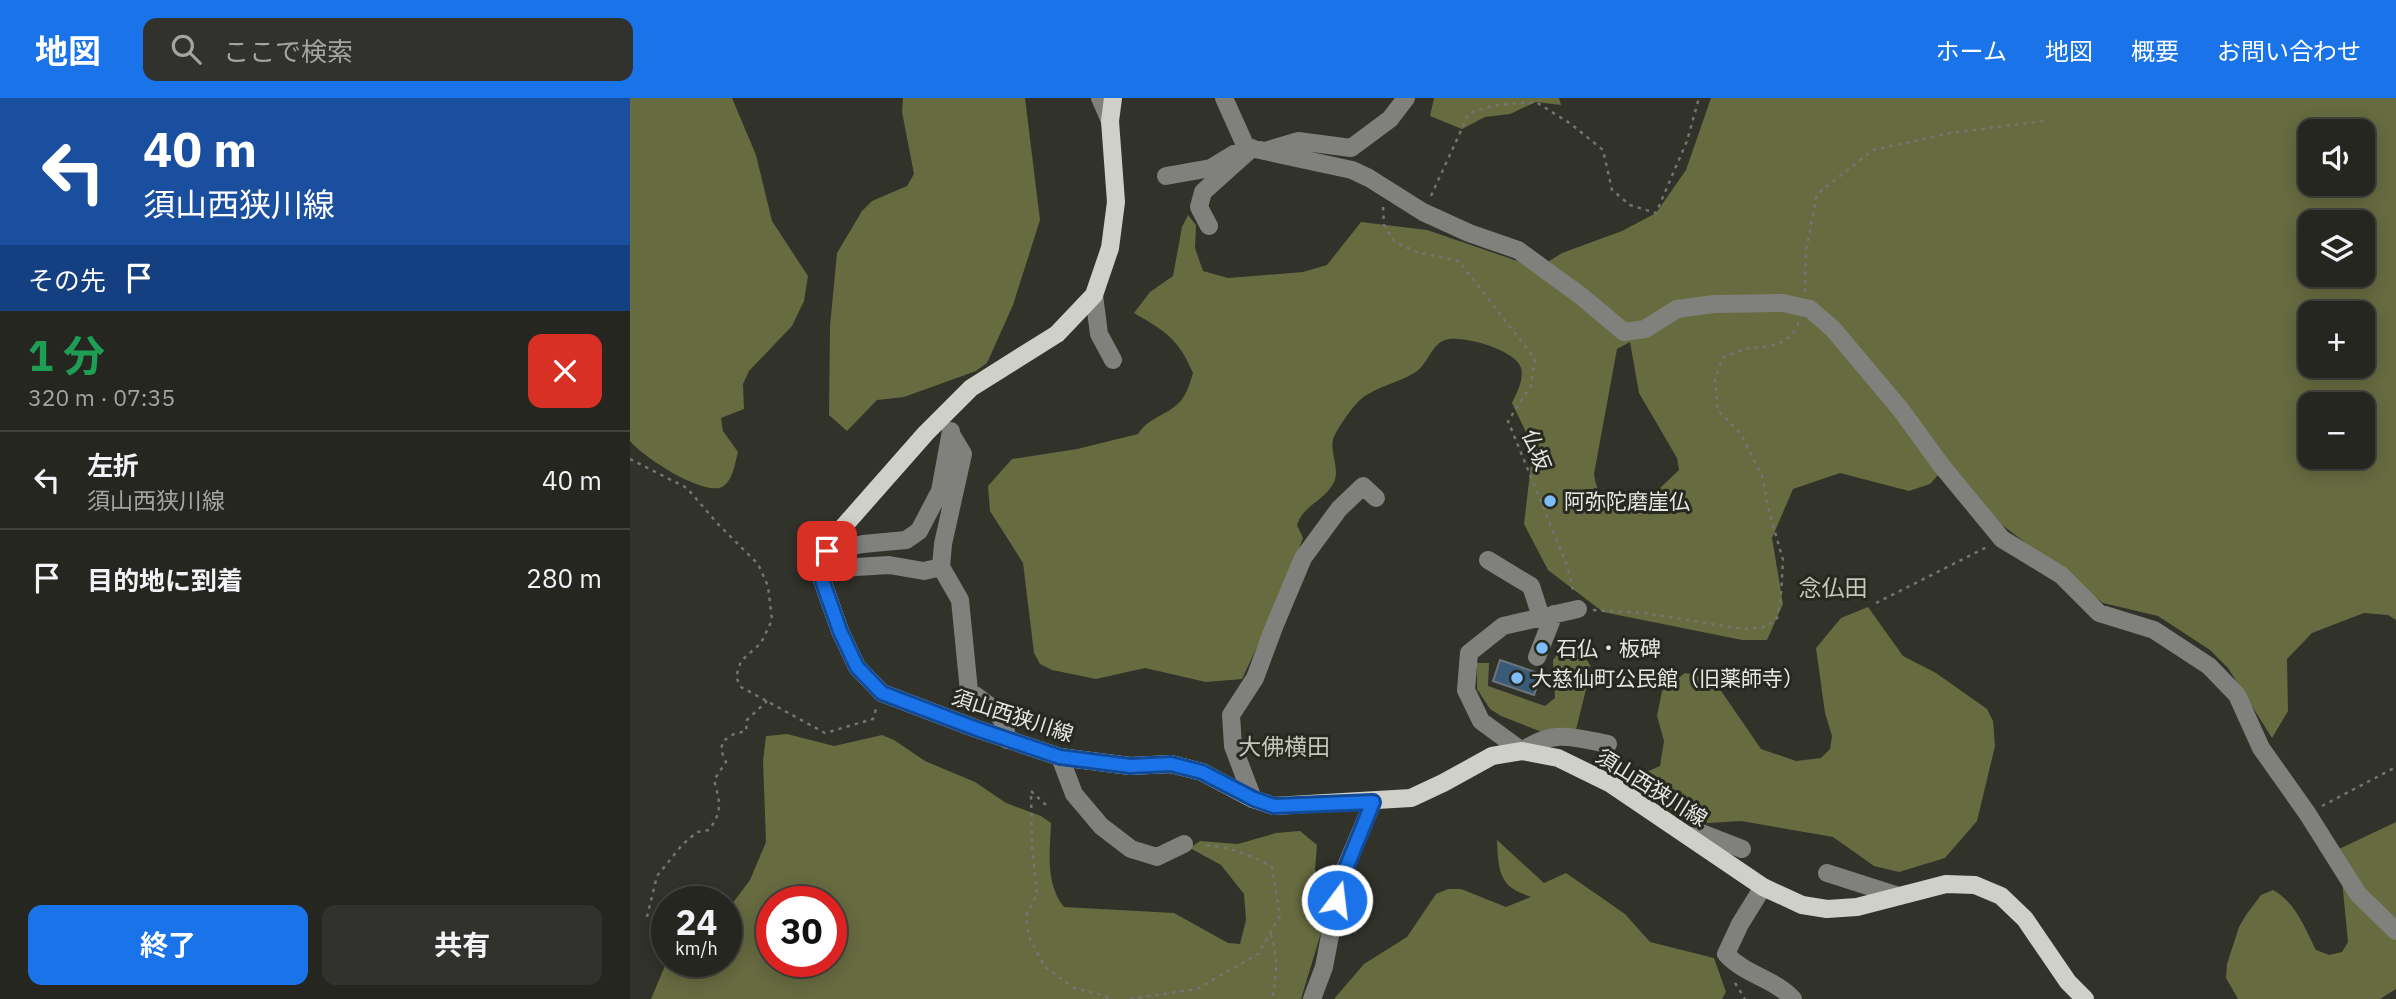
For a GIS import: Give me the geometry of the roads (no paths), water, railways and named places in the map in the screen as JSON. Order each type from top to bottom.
[{"type":"main road","points":[[825,560],[844,526],[971,388],[1057,334],[1094,295],[1110,248],[1116,202],[1110,121],[1113,98]]},
{"type":"main road","name":"須山西狭川線","points":[[825,560],[822,580],[840,631],[857,667],[882,693],[1007,740],[1060,757],[1130,766],[1171,764],[1202,772],[1254,799],[1274,806],[1410,798],[1492,756],[1522,751],[1558,758],[1611,784],[1763,887],[1802,905],[1827,909],[1857,907],[1946,884],[1975,886],[2001,896],[2025,919],[2068,982],[2085,999]]},
{"type":"street","points":[[1100,98],[1110,121]]},
{"type":"street","points":[[1224,98],[1254,149],[1352,170],[1423,212],[1469,233],[1518,250],[1581,296],[1624,332],[1645,329],[1677,309],[1714,304],[1783,303],[1810,309],[1833,329],[1901,410],[1941,465],[2002,539],[2061,575],[2099,613],[2154,630],[2210,666],[2237,695],[2261,748],[2307,813],[2358,894],[2396,931]]},
{"type":"street","points":[[1166,176],[1211,168],[1254,149],[1298,141],[1351,148],[1390,119],[1406,98]]},
{"type":"street","points":[[1209,226],[1199,206],[1203,192],[1254,149]]},
{"type":"street","points":[[1094,295],[1098,334],[1113,360]]},
{"type":"street","points":[[825,560],[863,544],[906,540],[919,531],[940,491],[951,434],[950,410]]},
{"type":"street","points":[[951,434],[962,454],[943,544],[941,567],[960,600],[969,691],[998,714],[1006,724],[1007,740]]},
{"type":"street","points":[[1254,799],[1233,746],[1231,715],[1255,678],[1303,558],[1339,509],[1363,486],[1376,498]]},
{"type":"street","points":[[825,560],[924,571],[941,567]]},
{"type":"street","points":[[1488,560],[1531,586],[1548,615],[1537,657]]},
{"type":"street","points":[[1578,609],[1503,626],[1469,653],[1466,690],[1481,721],[1522,751],[1538,739],[1567,736],[1608,744]]},
{"type":"street","points":[[1060,757],[1074,793],[1101,826],[1131,849],[1157,857],[1184,844]]},
{"type":"street","points":[[1312,999],[1324,967],[1342,878],[1373,802]]},
{"type":"street","points":[[1690,838],[1701,833],[1742,849]]},
{"type":"street","points":[[1827,873],[1899,896]]},
{"type":"street","points":[[1763,887],[1740,924],[1726,954],[1736,965],[1786,991],[1793,999]]},
{"type":"place","name":"阿弥陀磨崖仏","points":[[1550,501]]},
{"type":"place","name":"石仏・板碑","points":[[1542,648]]},
{"type":"place","name":"大慈仙町公民館（旧薬師寺）","points":[[1517,678]]},
{"type":"district","name":"念仏田","points":[[1833,587]]},
{"type":"district","name":"大佛横田","points":[[1284,746]]}]
